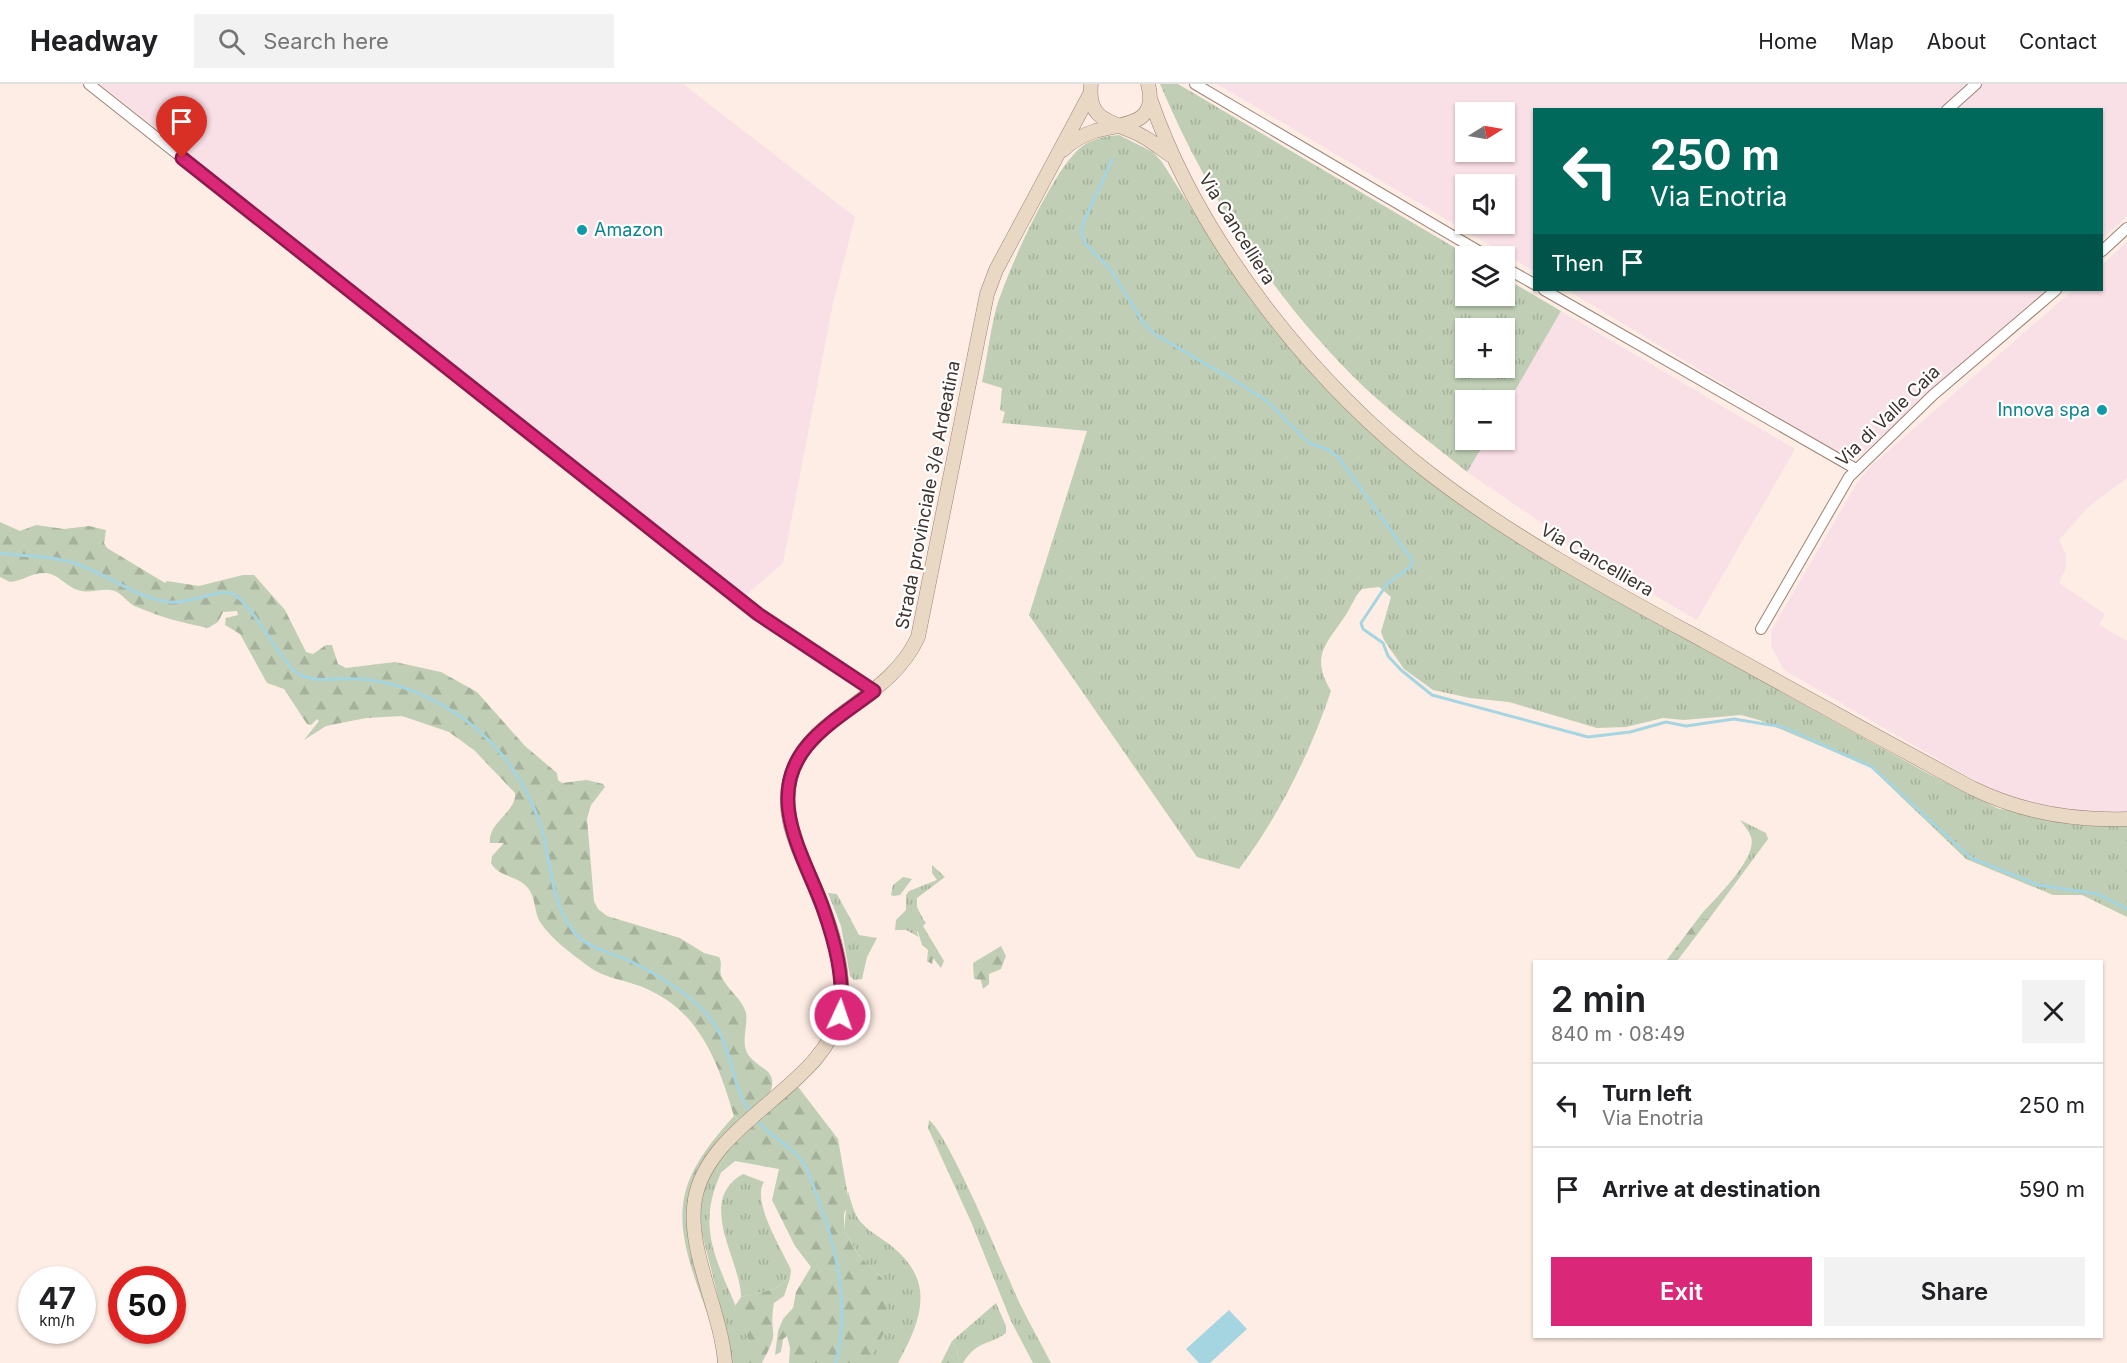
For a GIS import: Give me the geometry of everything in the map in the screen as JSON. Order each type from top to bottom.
[{"type":"main road","points":[[1059,154],[1088,134],[1137,121],[1147,111],[1151,101],[1148,84]]},
{"type":"main road","name":"Strada provinciale 3/e Ardeatina","points":[[724,1363],[719,1324],[696,1240],[694,1208],[700,1179],[743,1126],[830,1042],[837,1029],[842,1001],[840,970],[830,931],[791,830],[787,799],[790,778],[797,760],[813,739],[900,669],[920,633],[987,294],[996,270],[1059,154],[1089,87]]},
{"type":"main road","points":[[1089,87],[1101,117],[1120,127]]},
{"type":"main road","name":"Via Cancelliera","points":[[1151,101],[1172,157],[1227,254],[1292,337],[1353,404],[1400,449],[1497,521],[1572,569],[1972,788],[2025,810],[2070,818],[2127,819]]},
{"type":"main road","name":"Via Cancelliera","points":[[1120,127],[1147,138],[1172,157]]},
{"type":"street","points":[[89,84],[758,614],[874,691]]},
{"type":"street","points":[[1195,84],[1470,246]]},
{"type":"street","points":[[1949,108],[1976,84]]},
{"type":"street","points":[[2103,249],[2127,228]]},
{"type":"street","points":[[1515,273],[1533,283]]},
{"type":"street","points":[[1546,291],[1856,469]]},
{"type":"street","name":"Via di Valle Caia","points":[[1761,629],[1849,477],[1933,395],[2055,291]]},
{"type":"shaded area","points":[[100,84],[683,84],[855,217],[833,303],[783,563],[744,597]]},
{"type":"shaded area","points":[[1217,84],[2127,84],[2127,216],[2103,238],[2103,108],[1533,108],[1533,270],[1515,260],[1515,246],[1492,246],[1471,234],[1515,234],[1515,174],[1455,174],[1455,224]]},
{"type":"shaded area","points":[[2127,242],[2127,478],[2088,507],[2059,540],[2066,554],[2066,568],[2059,583],[2105,614],[2099,625],[2127,641],[2127,813],[2077,811],[2031,803],[1993,791],[1784,670],[1771,646],[1771,631],[1857,483],[1871,466],[2072,291],[2103,291],[2103,264]]},
{"type":"shaded area","points":[[1569,291],[2044,291],[1859,457],[1847,458]]},
{"type":"shaded area","points":[[1561,311],[1795,449],[1697,620],[1556,538],[1558,534],[1467,472],[1480,450],[1515,450],[1515,391]]},
{"type":"green space","points":[[1160,84],[1178,84],[1455,248],[1455,306],[1515,306],[1515,284],[1561,311],[1515,391],[1455,390],[1455,450],[1480,450],[1467,472],[1365,388],[1332,355],[1302,320],[1247,246],[1200,168]]},
{"type":"green space","points":[[1119,135],[1153,152],[1162,162],[1234,276],[1290,347],[1469,510],[1605,594],[1925,772],[1999,809],[2127,824],[2127,917],[2082,895],[2053,895],[1966,859],[1870,767],[1759,720],[1741,715],[1684,720],[1663,718],[1626,727],[1597,728],[1509,702],[1470,698],[1433,690],[1404,669],[1384,640],[1381,632],[1391,597],[1379,587],[1362,589],[1324,649],[1321,658],[1322,667],[1331,691],[1303,761],[1254,849],[1239,869],[1197,857],[1029,615],[1087,431],[1002,423],[1005,412],[1000,410],[1002,388],[982,382],[1001,293],[1046,196],[1059,173],[1084,145],[1101,138]]},
{"type":"green space","points":[[0,522],[20,531],[36,525],[64,529],[89,526],[106,530],[104,543],[107,548],[165,583],[167,581],[199,586],[243,575],[254,575],[285,610],[306,652],[313,654],[326,645],[332,645],[338,664],[346,668],[395,662],[441,672],[477,692],[525,746],[557,773],[558,780],[562,783],[587,780],[603,784],[605,787],[591,805],[587,819],[594,901],[598,909],[607,916],[680,938],[704,953],[719,957],[723,980],[746,1013],[746,1050],[748,1055],[771,1076],[770,1093],[740,1122],[734,1116],[715,1061],[696,1028],[683,1014],[669,1001],[651,991],[595,971],[550,934],[538,918],[528,888],[498,871],[491,863],[492,856],[504,843],[490,843],[493,829],[512,806],[515,793],[474,750],[449,732],[402,716],[366,718],[326,726],[304,740],[319,721],[317,719],[311,725],[307,724],[284,689],[267,683],[240,634],[225,625],[226,618],[238,615],[237,611],[223,612],[218,622],[208,628],[146,611],[133,605],[114,591],[78,590],[50,574],[35,574],[10,582],[0,577]]},
{"type":"green space","points":[[1740,820],[1766,833],[1768,839],[1709,919],[1703,920],[1703,912],[1734,877],[1748,855],[1751,837]]},
{"type":"green space","points":[[932,865],[945,877],[917,898],[917,907],[923,919],[917,933],[919,937],[906,930],[895,930],[896,920],[906,910],[906,895],[909,891],[937,880],[932,873]]},
{"type":"green space","points":[[903,877],[912,879],[900,895],[891,895],[893,885]]},
{"type":"green space","points":[[828,893],[837,894],[859,935],[877,938],[867,957],[862,979],[854,980],[850,976],[841,926]]},
{"type":"green space","points":[[1703,912],[1703,919],[1709,919],[1678,960],[1667,960]]},
{"type":"green space","points":[[923,919],[926,923],[923,926],[944,961],[941,968],[933,958],[932,964],[927,961],[928,950],[922,945],[916,925]]},
{"type":"green space","points":[[1001,946],[1006,956],[1001,969],[989,974],[989,984],[983,989],[981,980],[974,979],[973,963]]},
{"type":"green space","points":[[794,1086],[799,1088],[838,1139],[849,1202],[844,1214],[844,1230],[859,1256],[882,1278],[888,1292],[887,1327],[868,1363],[789,1363],[790,1348],[787,1336],[783,1339],[781,1352],[775,1355],[778,1331],[783,1319],[793,1308],[796,1292],[811,1267],[795,1246],[772,1200],[779,1169],[735,1161],[718,1175],[717,1171],[730,1147]]},
{"type":"green space","points":[[734,1116],[740,1122],[706,1156],[692,1186],[688,1207],[721,1363],[717,1363],[712,1329],[691,1267],[682,1220],[689,1180],[699,1160]]},
{"type":"green space","points":[[929,1120],[938,1130],[949,1150],[1019,1302],[1051,1363],[1033,1363],[1011,1321],[972,1224],[928,1128]]},
{"type":"green space","points":[[730,1147],[717,1171],[718,1174],[721,1173],[713,1193],[710,1229],[717,1261],[746,1332],[750,1350],[749,1363],[731,1363],[728,1335],[702,1234],[700,1209],[705,1182]]},
{"type":"green space","points":[[743,1174],[764,1182],[761,1191],[765,1214],[791,1270],[790,1278],[774,1289],[741,1297],[721,1215],[722,1199],[729,1186]]},
{"type":"green space","points":[[848,1191],[858,1218],[865,1227],[904,1258],[914,1271],[919,1285],[919,1315],[898,1363],[868,1363],[882,1278],[859,1256],[844,1230]]},
{"type":"green space","points":[[790,1278],[784,1296],[774,1303],[773,1335],[768,1352],[762,1363],[749,1363],[748,1339],[735,1306],[741,1297],[774,1289]]},
{"type":"green space","points":[[996,1303],[1006,1326],[1006,1333],[979,1346],[968,1355],[963,1363],[959,1363],[952,1341]]},
{"type":"green space","points":[[952,1341],[959,1363],[941,1363]]},
{"type":"water","points":[[1229,1310],[1247,1329],[1210,1363],[1199,1363],[1186,1349]]},
{"type":"waterway","points":[[1112,160],[1084,221],[1081,231],[1085,243],[1110,269],[1145,325],[1156,335],[1268,402],[1309,443],[1329,450],[1338,457],[1412,560],[1411,566],[1387,584],[1361,623],[1363,629],[1383,643],[1388,656],[1401,670],[1432,695],[1588,737],[1630,732],[1666,722],[1686,726],[1734,719],[1783,727],[1872,767],[1971,858],[2038,885],[2098,894],[2127,909]]},
{"type":"waterway","points":[[0,553],[72,562],[145,596],[168,602],[186,601],[228,592],[242,601],[287,663],[303,676],[317,679],[380,682],[420,694],[457,714],[474,727],[503,756],[527,794],[543,834],[553,886],[561,910],[575,933],[593,947],[630,961],[657,976],[684,993],[699,1006],[720,1033],[743,1100],[751,1112]]},
{"type":"waterway","points":[[757,1120],[795,1153],[806,1167],[826,1222],[837,1261],[842,1301],[842,1322],[836,1363]]},
{"type":"place","name":"Amazon","points":[[582,230]]},
{"type":"place","name":"Innova spa","points":[[2102,410]]},
{"type":"route","points":[[182,158],[758,614],[874,691],[826,727],[808,744],[793,768],[788,787],[788,813],[794,842],[823,908],[836,951],[842,986],[840,1015]]}]
